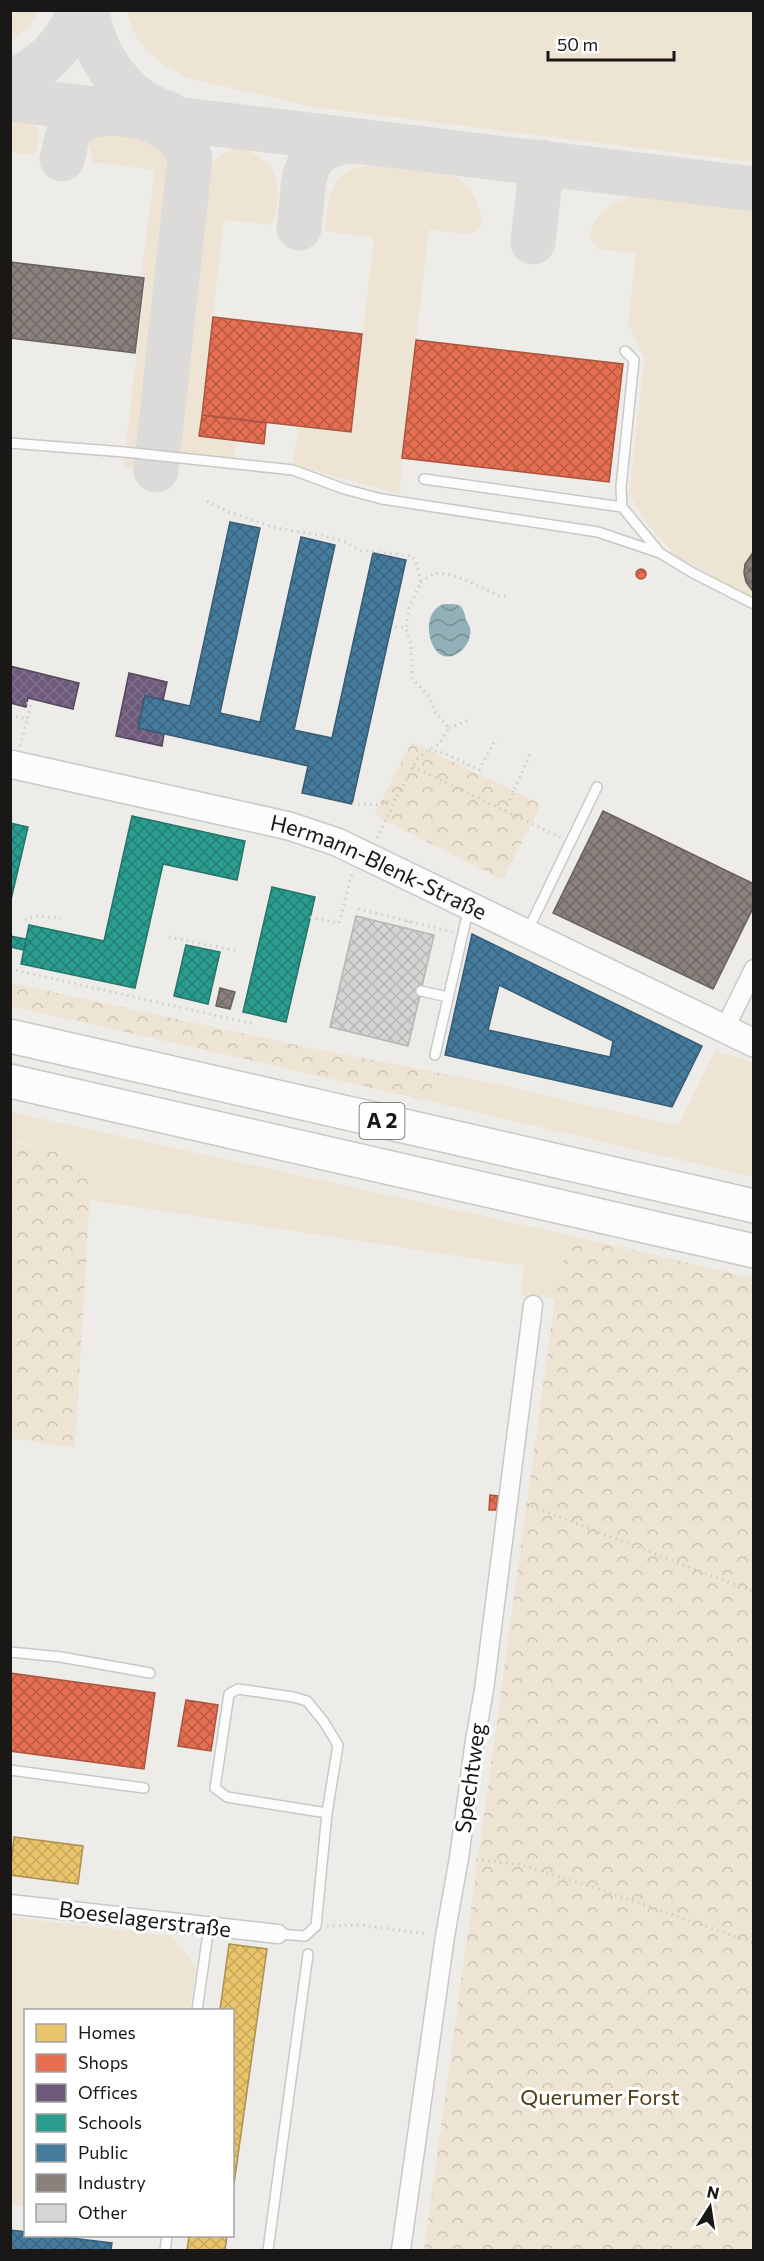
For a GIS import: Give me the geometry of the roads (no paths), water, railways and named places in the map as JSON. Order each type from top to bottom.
[{"type":"highway","name":"A 2","points":[[10,1036],[753,1206]]},
{"type":"highway","name":"A 2","points":[[10,1081],[753,1251]]},
{"type":"street","name":"Hermann-Blenk-Straße","points":[[15,755],[289,826],[337,842],[361,862],[470,905],[753,1043]]},
{"type":"street","points":[[724,1030],[753,969]]},
{"type":"street","name":"Spechtweg","points":[[401,2250],[445,1936],[484,1690],[533,1305]]},
{"type":"street","name":"Boeselagerstraße","points":[[10,1904],[278,1934]]},
{"type":"lane","points":[[625,351],[634,360],[621,487],[622,507],[660,553]]},
{"type":"lane","points":[[10,443],[124,452],[293,470],[344,489],[382,499],[598,532],[660,553],[753,604]]},
{"type":"lane","points":[[424,479],[622,507]]},
{"type":"lane","points":[[527,933],[597,788]]},
{"type":"lane","points":[[435,1055],[470,905]]},
{"type":"lane","points":[[421,991],[448,997]]},
{"type":"lane","points":[[10,1652],[61,1657],[150,1673]]},
{"type":"lane","points":[[278,1934],[305,1936],[316,1926],[327,1813],[338,1745],[307,1701],[238,1689],[229,1694],[215,1788],[227,1797],[327,1813]]},
{"type":"lane","points":[[10,1770],[144,1788]]},
{"type":"lane","points":[[197,2009],[209,1926]]},
{"type":"lane","points":[[268,2250],[308,1954]]},
{"type":"water","points":[[444,604],[460,606],[470,626],[470,637],[466,646],[451,656],[442,655],[435,649],[429,629],[430,618],[435,609]]},
{"type":"park label","name":"Querumer Forst","points":[[600,2097]]}]
